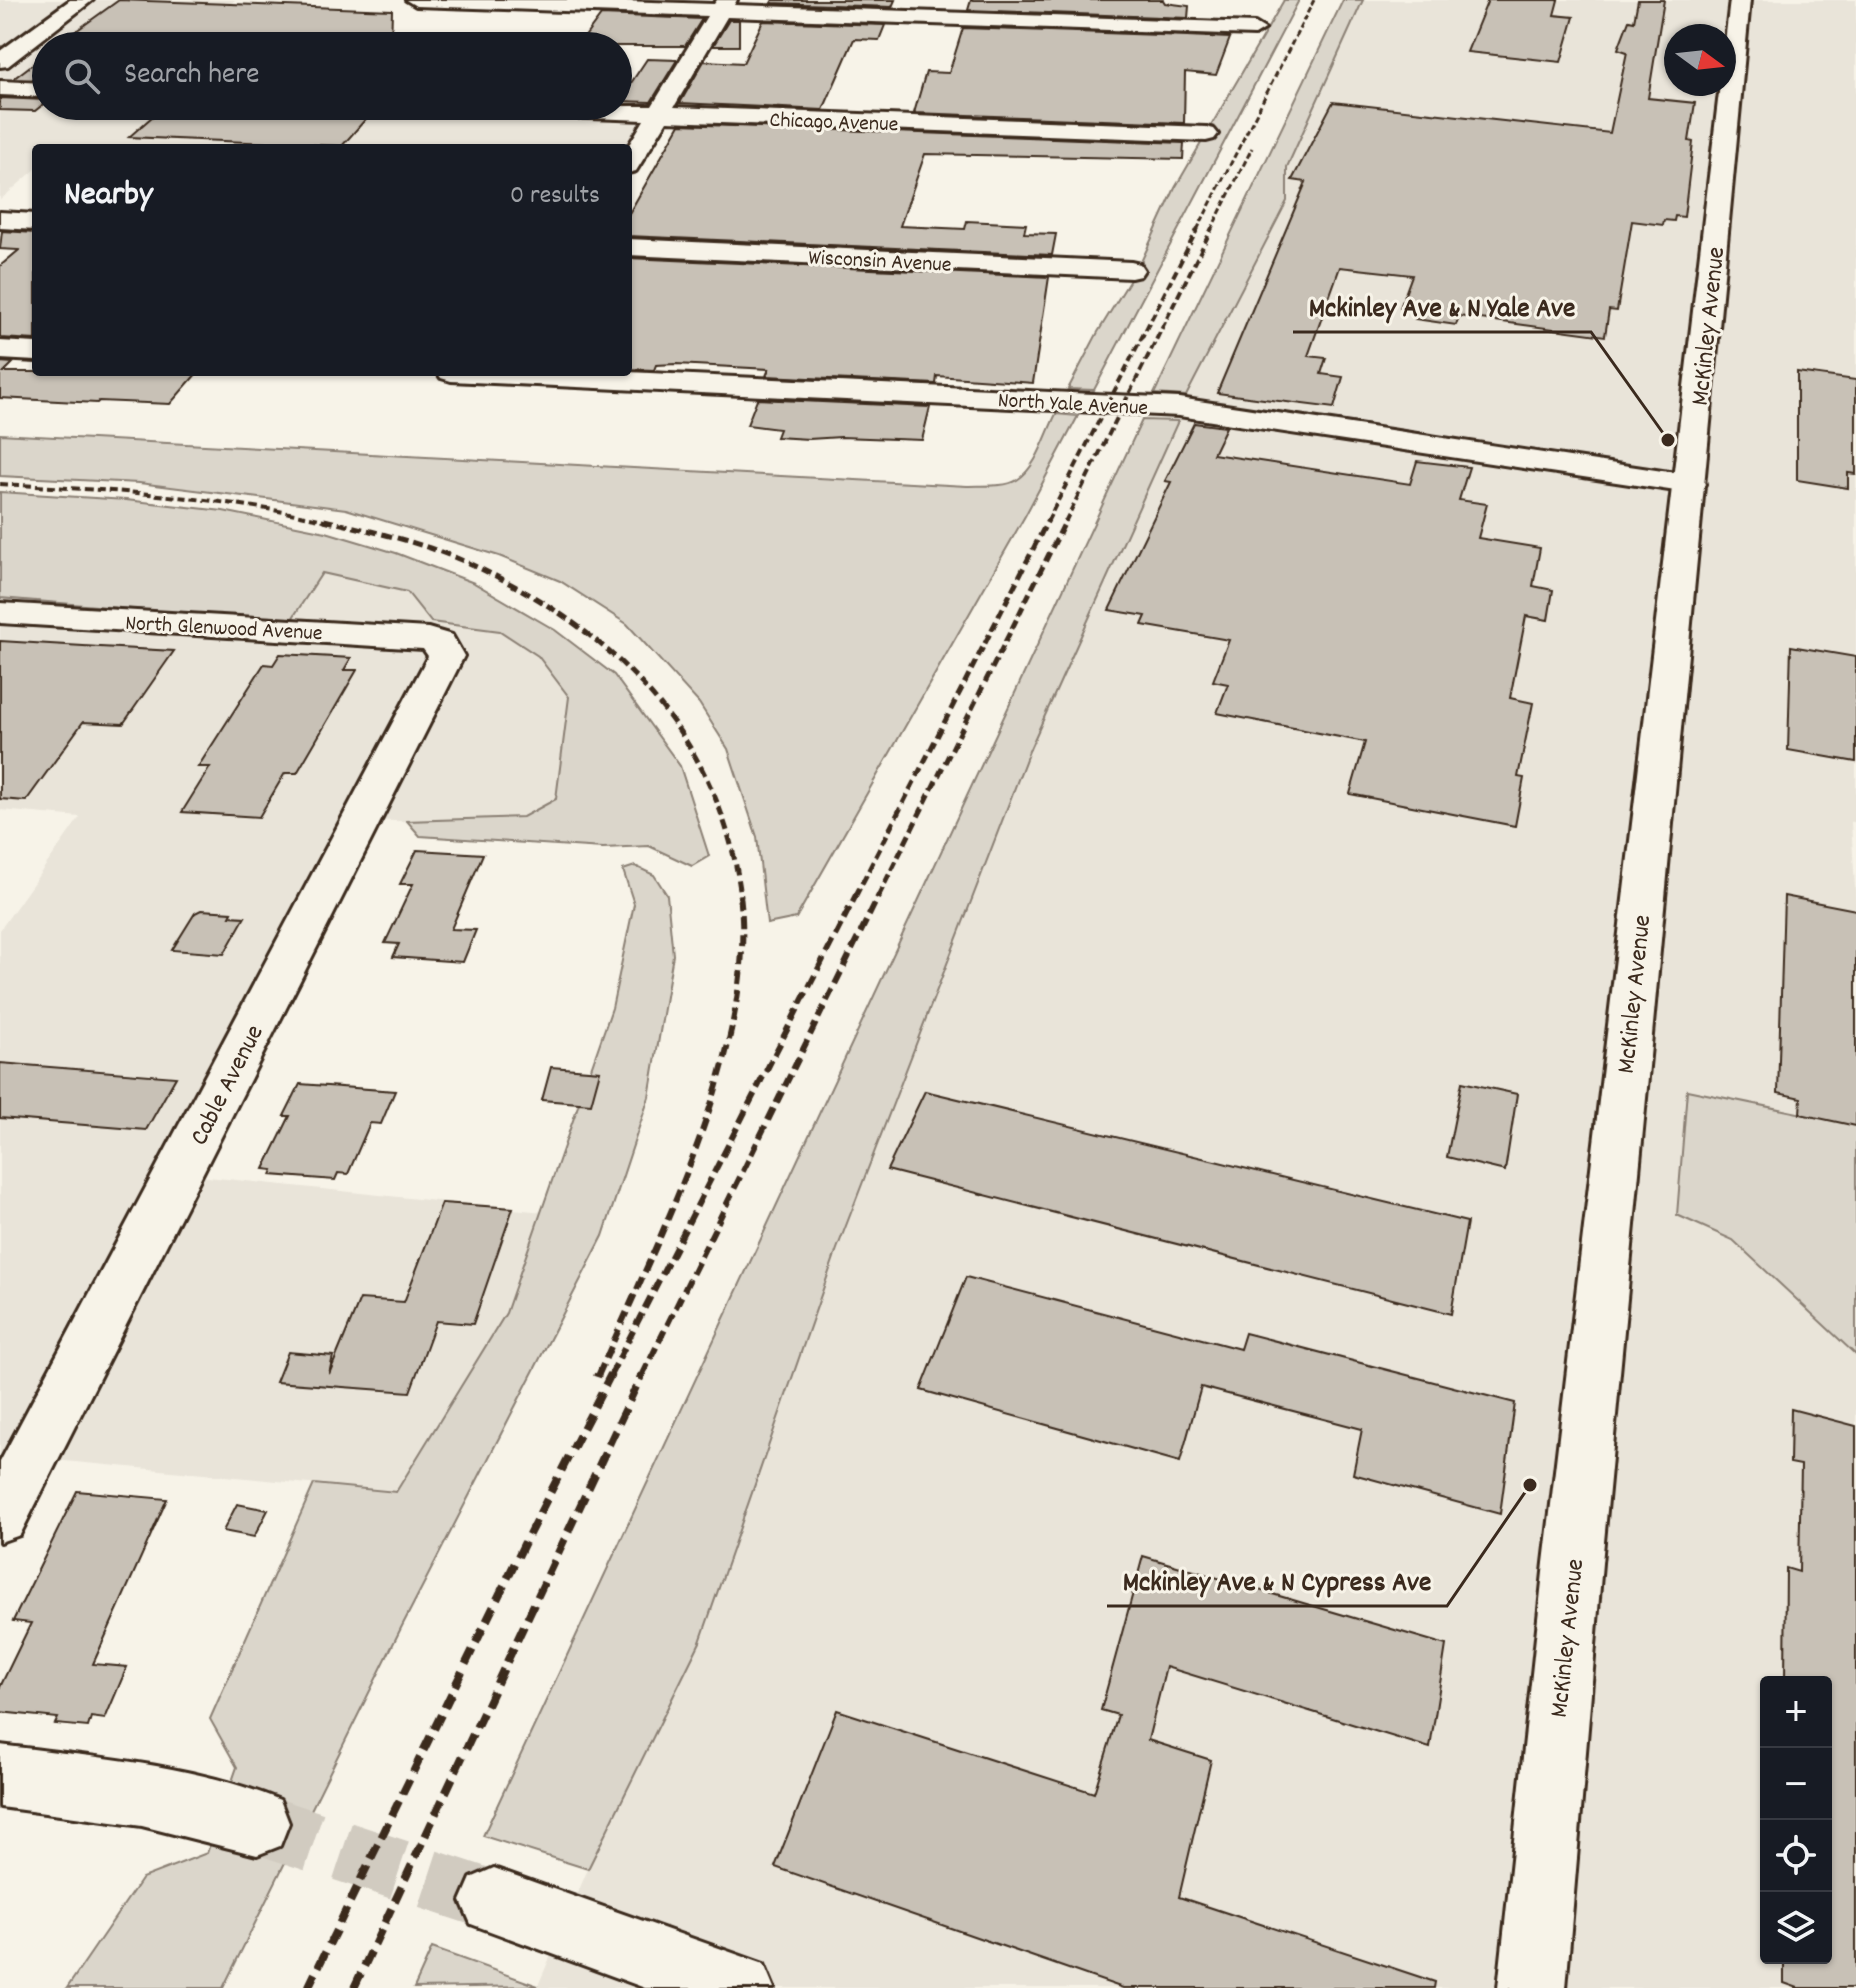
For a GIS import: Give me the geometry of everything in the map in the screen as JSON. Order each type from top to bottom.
[{"type":"street","points":[[33,32],[83,0]]},
{"type":"street","points":[[416,0],[724,5],[1255,29]]},
{"type":"street","name":"McKinley Avenue","points":[[1532,1988],[1565,1622],[1740,0]]},
{"type":"street","points":[[632,159],[724,5]]},
{"type":"street","points":[[0,61],[9,47],[32,32]]},
{"type":"street","points":[[0,88],[32,89]]},
{"type":"street","name":"Chicago Avenue","points":[[632,112],[1206,134]]},
{"type":"street","points":[[0,220],[32,222]]},
{"type":"street","name":"Wisconsin Avenue","points":[[632,247],[1131,270]]},
{"type":"street","points":[[0,350],[32,352]]},
{"type":"street","name":"North Yale Avenue","points":[[562,376],[1179,407],[1689,484]]},
{"type":"street","name":"North Glenwood Avenue","points":[[0,613],[428,639],[445,649]]},
{"type":"street","name":"Cable Avenue","points":[[0,1517],[446,656],[445,649]]},
{"type":"street","points":[[0,1776],[142,1795],[257,1823]]},
{"type":"street","points":[[494,1901],[740,1988]]},
{"type":"shaded area","points":[[0,0],[235,0],[197,32],[32,32],[32,120],[632,120],[632,112],[659,113],[632,144],[32,144],[32,172],[0,200]]},
{"type":"shaded area","points":[[1284,0],[1299,0],[1094,390],[1068,389],[1141,262],[1175,188]]},
{"type":"shaded area","points":[[1343,0],[1363,0],[1287,167],[1287,201],[1186,396],[1154,394]]},
{"type":"shaded area","points":[[1363,0],[1856,0],[1856,822],[1851,822],[1856,903],[1856,1125],[1677,1215],[1733,1240],[1856,1355],[1856,1988],[537,1988],[588,1869],[700,1642],[837,1249],[1029,751],[1178,421],[1186,396],[1287,202],[1287,167]]},
{"type":"shaded area","points":[[1056,414],[1078,416],[1025,516],[796,918],[767,924],[757,837],[728,749],[699,703],[627,624],[560,581],[499,556],[346,509],[139,483],[0,476],[0,434],[992,486],[1012,483],[1024,474],[1035,459]]},
{"type":"shaded area","points":[[1142,420],[1178,421],[1029,751],[837,1249],[700,1642],[588,1869],[483,1836]]},
{"type":"shaded area","points":[[0,492],[126,500],[223,511],[326,532],[396,553],[474,583],[555,630],[614,675],[680,766],[709,856],[692,866],[649,846],[603,848],[420,836],[407,821],[523,817],[556,799],[569,697],[538,656],[500,631],[431,622],[407,592],[322,573],[290,622],[0,598]]},
{"type":"shaded area","points":[[322,573],[407,592],[431,622],[500,631],[538,656],[569,697],[556,799],[523,817],[434,822],[360,820],[179,1174],[543,1212],[506,1313],[395,1492],[0,1455],[0,930],[80,817],[0,810],[0,598],[290,622]]},
{"type":"shaded area","points":[[635,866],[654,875],[667,895],[673,955],[649,1097],[603,1236],[402,1626],[223,1988],[67,1988],[142,1878],[207,1853],[237,1767],[210,1719],[314,1484],[396,1492],[506,1313],[612,1008],[634,904],[623,870]]},
{"type":"shaded area","points":[[1687,1090],[1856,1125],[1856,1355],[1733,1240],[1677,1215]]},
{"type":"shaded area","points":[[432,1948],[538,1986],[414,1988]]},
{"type":"building","points":[[119,0],[392,10],[391,32],[75,32]]},
{"type":"building","points":[[773,0],[895,0],[892,7],[771,3]]},
{"type":"building","points":[[971,0],[1163,0],[1165,3],[1189,6],[1188,18],[968,10]]},
{"type":"building","points":[[1488,0],[1558,0],[1554,15],[1574,17],[1561,62],[1467,52]]},
{"type":"building","points":[[1638,0],[1664,0],[1648,98],[1695,103],[1689,141],[1693,142],[1684,217],[1675,216],[1674,221],[1664,220],[1663,225],[1632,221],[1617,311],[1609,310],[1605,336],[1459,316],[1456,325],[1415,319],[1418,311],[1400,308],[1412,275],[1340,267],[1308,356],[1326,358],[1321,374],[1343,377],[1334,408],[1217,393],[1306,182],[1292,180],[1333,102],[1610,133],[1627,52],[1618,49],[1629,20],[1634,21]]},
{"type":"building","points":[[601,15],[702,19],[685,46],[632,46],[632,32],[588,32]]},
{"type":"building","points":[[729,20],[739,20],[739,46],[713,46]]},
{"type":"building","points":[[763,21],[885,25],[879,40],[854,39],[823,110],[680,103],[704,61],[743,63]]},
{"type":"building","points":[[963,28],[1230,38],[1216,75],[1185,72],[1184,123],[914,113],[926,72],[949,73]]},
{"type":"building","points":[[647,59],[677,60],[651,102],[632,101],[632,82]]},
{"type":"building","points":[[32,65],[32,80],[13,79]]},
{"type":"building","points":[[0,98],[32,99],[32,111],[0,110]]},
{"type":"building","points":[[148,120],[365,120],[344,144],[129,137]]},
{"type":"building","points":[[680,124],[1184,143],[1183,159],[925,154],[900,226],[965,229],[967,221],[1026,224],[1024,233],[1056,234],[1052,255],[632,236],[632,208]]},
{"type":"building","points":[[2,231],[32,233],[32,340],[0,338],[0,266],[19,250],[0,249]]},
{"type":"building","points":[[632,258],[1049,277],[1033,383],[937,376],[936,384],[766,376],[769,369],[676,364],[656,365],[654,370],[632,369]]},
{"type":"building","points":[[0,362],[13,363],[4,372],[32,372],[32,376],[194,376],[170,404],[0,398]]},
{"type":"building","points":[[1797,372],[1856,380],[1856,474],[1848,473],[1848,488],[1797,480]]},
{"type":"building","points":[[757,399],[930,407],[922,440],[809,439],[776,437],[779,429],[747,425]]},
{"type":"building","points":[[1194,423],[1226,427],[1213,454],[1410,484],[1417,461],[1469,467],[1459,500],[1487,504],[1478,538],[1540,548],[1533,586],[1553,590],[1548,620],[1526,616],[1510,698],[1533,703],[1518,777],[1524,778],[1515,826],[1350,794],[1365,742],[1217,713],[1228,684],[1213,681],[1229,640],[1142,625],[1146,616],[1109,610],[1171,482],[1165,481]]},
{"type":"building","points":[[0,641],[174,651],[123,724],[83,722],[26,801],[0,799]]},
{"type":"building","points":[[1791,646],[1856,657],[1856,762],[1788,750]]},
{"type":"building","points":[[280,654],[351,658],[344,670],[357,670],[297,773],[285,773],[259,817],[182,812],[210,767],[198,767],[264,664],[273,665]]},
{"type":"building","points":[[417,850],[483,854],[451,929],[476,930],[463,962],[393,957],[399,944],[385,943],[413,884],[400,884]]},
{"type":"building","points":[[1784,896],[1856,910],[1856,1126],[1800,1114],[1801,1098],[1778,1093]]},
{"type":"building","points":[[201,910],[232,912],[230,916],[245,917],[224,954],[172,950],[195,913]]},
{"type":"building","points":[[0,1063],[176,1077],[146,1130],[0,1118]]},
{"type":"building","points":[[551,1067],[600,1071],[591,1104],[542,1100]]},
{"type":"building","points":[[1462,1082],[1517,1094],[1505,1171],[1447,1157]]},
{"type":"building","points":[[300,1084],[395,1091],[381,1124],[370,1123],[348,1174],[338,1173],[335,1180],[271,1175],[273,1170],[264,1169],[290,1116],[284,1116]]},
{"type":"building","points":[[925,1091],[1467,1222],[1451,1314],[887,1170]]},
{"type":"building","points":[[442,1203],[513,1208],[473,1324],[436,1321],[410,1392],[276,1382],[288,1352],[333,1356],[329,1374],[360,1299],[404,1302]]},
{"type":"building","points":[[966,1277],[1240,1349],[1245,1333],[1515,1403],[1500,1514],[1353,1474],[1362,1429],[1201,1387],[1180,1462],[921,1390]]},
{"type":"building","points":[[1791,1409],[1856,1426],[1856,1988],[1798,1988],[1784,1983],[1784,1964],[1832,1964],[1832,1676],[1785,1676],[1786,1568],[1799,1572],[1801,1465],[1790,1463]]},
{"type":"building","points":[[77,1491],[167,1499],[93,1664],[127,1667],[105,1719],[91,1717],[88,1727],[55,1724],[58,1718],[0,1712],[0,1687],[31,1623],[13,1621]]},
{"type":"building","points":[[237,1504],[268,1510],[254,1537],[223,1531]]},
{"type":"building","points":[[1143,1556],[1446,1645],[1430,1748],[1166,1667],[1148,1740],[1211,1760],[1179,1897],[1435,1982],[1434,1988],[1123,1988],[775,1867],[837,1710],[1094,1793],[1118,1715],[1101,1710]]},
{"type":"tunnel","points":[[257,1823],[494,1901]]},
{"type":"railway","points":[[1197,230],[1314,0]]},
{"type":"railway","points":[[1066,520],[1252,148]]},
{"type":"railway","points":[[1047,522],[1198,228]]},
{"type":"railway","points":[[0,484],[209,501],[326,520]]},
{"type":"railway","points":[[326,520],[333,522]]},
{"type":"railway","points":[[326,520],[424,546],[481,569],[531,595],[577,625],[618,660],[655,699],[687,742],[712,789],[730,841],[741,897]]},
{"type":"railway","points":[[855,897],[1048,520]]},
{"type":"railway","points":[[878,897],[1066,520]]},
{"type":"railway","points":[[598,1376],[674,1203],[699,1141],[719,1077],[734,1015],[742,953],[740,895]]},
{"type":"railway","points":[[610,1376],[856,895]]},
{"type":"railway","points":[[642,1376],[879,895]]},
{"type":"railway","points":[[308,1988],[525,1542],[611,1374]]},
{"type":"railway","points":[[354,1988],[642,1374]]},
{"type":"place","name":"Mckinley Ave & N Yale Ave","points":[[1668,440]]},
{"type":"place","name":"Mckinley Ave & N Cypress Ave","points":[[1530,1485]]}]
